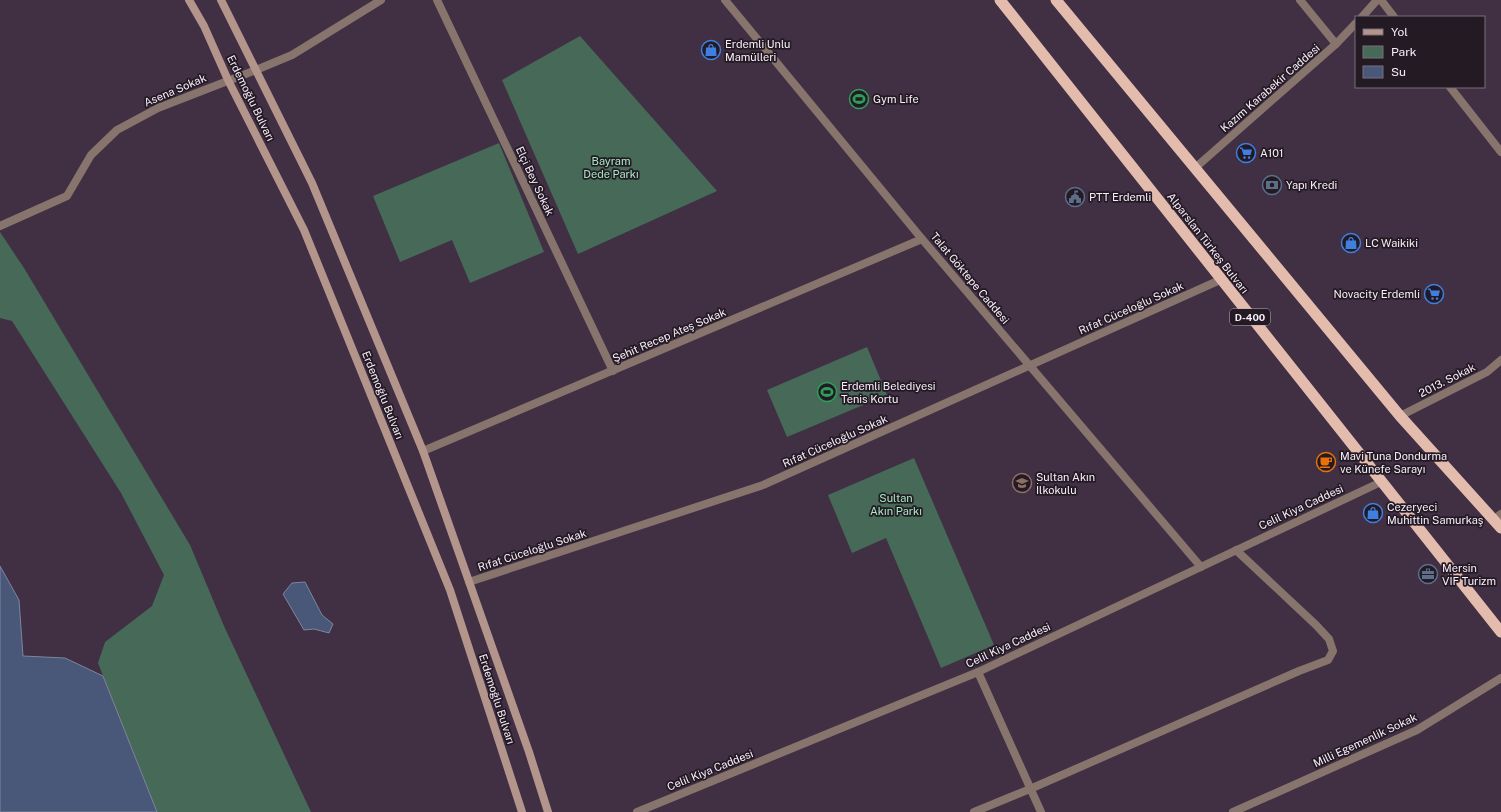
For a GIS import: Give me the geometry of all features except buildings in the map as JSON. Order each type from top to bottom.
[{"type":"highway","name":"Alparslan Türkeş Bulvarı","points":[[1000,0],[1220,280],[1501,632]]},
{"type":"highway","points":[[1056,0],[1400,416],[1497,517],[1501,528]]},
{"type":"main road","name":"Erdemoğlu Bulvarı","points":[[189,0],[204,26],[228,80],[304,230],[398,459],[450,590],[522,812]]},
{"type":"main road","name":"Erdemoğlu Bulvarı","points":[[221,0],[312,183],[423,451],[529,752],[548,812]]},
{"type":"street","name":"Asena Sokak","points":[[0,226],[67,196],[91,154],[117,130],[158,108],[292,55],[381,0]]},
{"type":"street","name":"Elçi Bey Sokak","points":[[437,0],[613,371]]},
{"type":"street","name":"Talat Göktepe Caddesi","points":[[725,0],[922,239],[1201,567]]},
{"type":"street","points":[[1300,0],[1336,44]]},
{"type":"street","points":[[1363,16],[1378,0]]},
{"type":"street","points":[[1381,0],[1393,16]]},
{"type":"street","name":"Kazım Karabekir Caddesi","points":[[1196,168],[1336,44],[1355,24]]},
{"type":"street","points":[[1451,88],[1501,152]]},
{"type":"street","name":"Şehit Recep Ateş Sokak","points":[[423,451],[922,239]]},
{"type":"street","name":"Rıfat Cüceloğlu Sokak","points":[[470,582],[764,484],[1220,280]]},
{"type":"street","name":"2013. Sokak","points":[[1400,416],[1487,372],[1501,360]]},
{"type":"street","name":"Celil Kiya Caddesi","points":[[637,812],[978,672],[1381,482]]},
{"type":"street","points":[[974,812],[1299,671],[1328,660],[1333,651],[1329,639],[1236,550]]},
{"type":"street","points":[[978,672],[1041,812]]},
{"type":"street","name":"Milli Egemenlik Sokak","points":[[1233,812],[1417,730],[1501,678]]},
{"type":"green space","name":"Bayram Dede Parkı","points":[[580,36],[717,191],[578,254],[502,80]]},
{"type":"green space","points":[[499,143],[544,252],[470,283],[452,240],[400,262],[373,196]]},
{"type":"green space","points":[[0,232],[24,268],[190,545],[224,626],[311,812],[157,812],[98,663],[105,642],[152,606],[164,575],[121,493],[12,321],[0,318]]},
{"type":"green space","name":"Erdemli Belediyesi Tenis Kortu","points":[[867,347],[887,395],[787,437],[767,390]]},
{"type":"green space","name":"Sultan Akın Parkı","points":[[914,458],[994,645],[941,668],[886,538],[852,553],[828,495]]},
{"type":"water","points":[[0,566],[19,600],[23,656],[65,658],[103,676],[157,812],[0,812]]},
{"type":"water","points":[[305,582],[322,615],[333,624],[329,633],[314,629],[304,630],[283,594],[292,583]]},
{"type":"place","name":"Erdemli Unlu Mamülleri","points":[[711,50]]},
{"type":"place","name":"Gym Life","points":[[859,99]]},
{"type":"place","name":"A101","points":[[1246,153]]},
{"type":"place","name":"Yapı Kredi","points":[[1272,185]]},
{"type":"place","name":"PTT Erdemli","points":[[1075,197]]},
{"type":"place","name":"LC Waikiki","points":[[1351,243]]},
{"type":"place","name":"Novacity Erdemli","points":[[1434,294]]},
{"type":"place","name":"Erdemli Belediyesi Tenis Kortu","points":[[827,392]]},
{"type":"place","name":"Mavi Tuna Dondurma ve Künefe Sarayı","points":[[1326,462]]},
{"type":"place","name":"Sultan Akın İlkokulu","points":[[1022,483]]},
{"type":"place","name":"Cezeryeci Muhittin Samurkaş","points":[[1373,513]]},
{"type":"place","name":"Mersin VİF Turizm","points":[[1428,574]]}]
